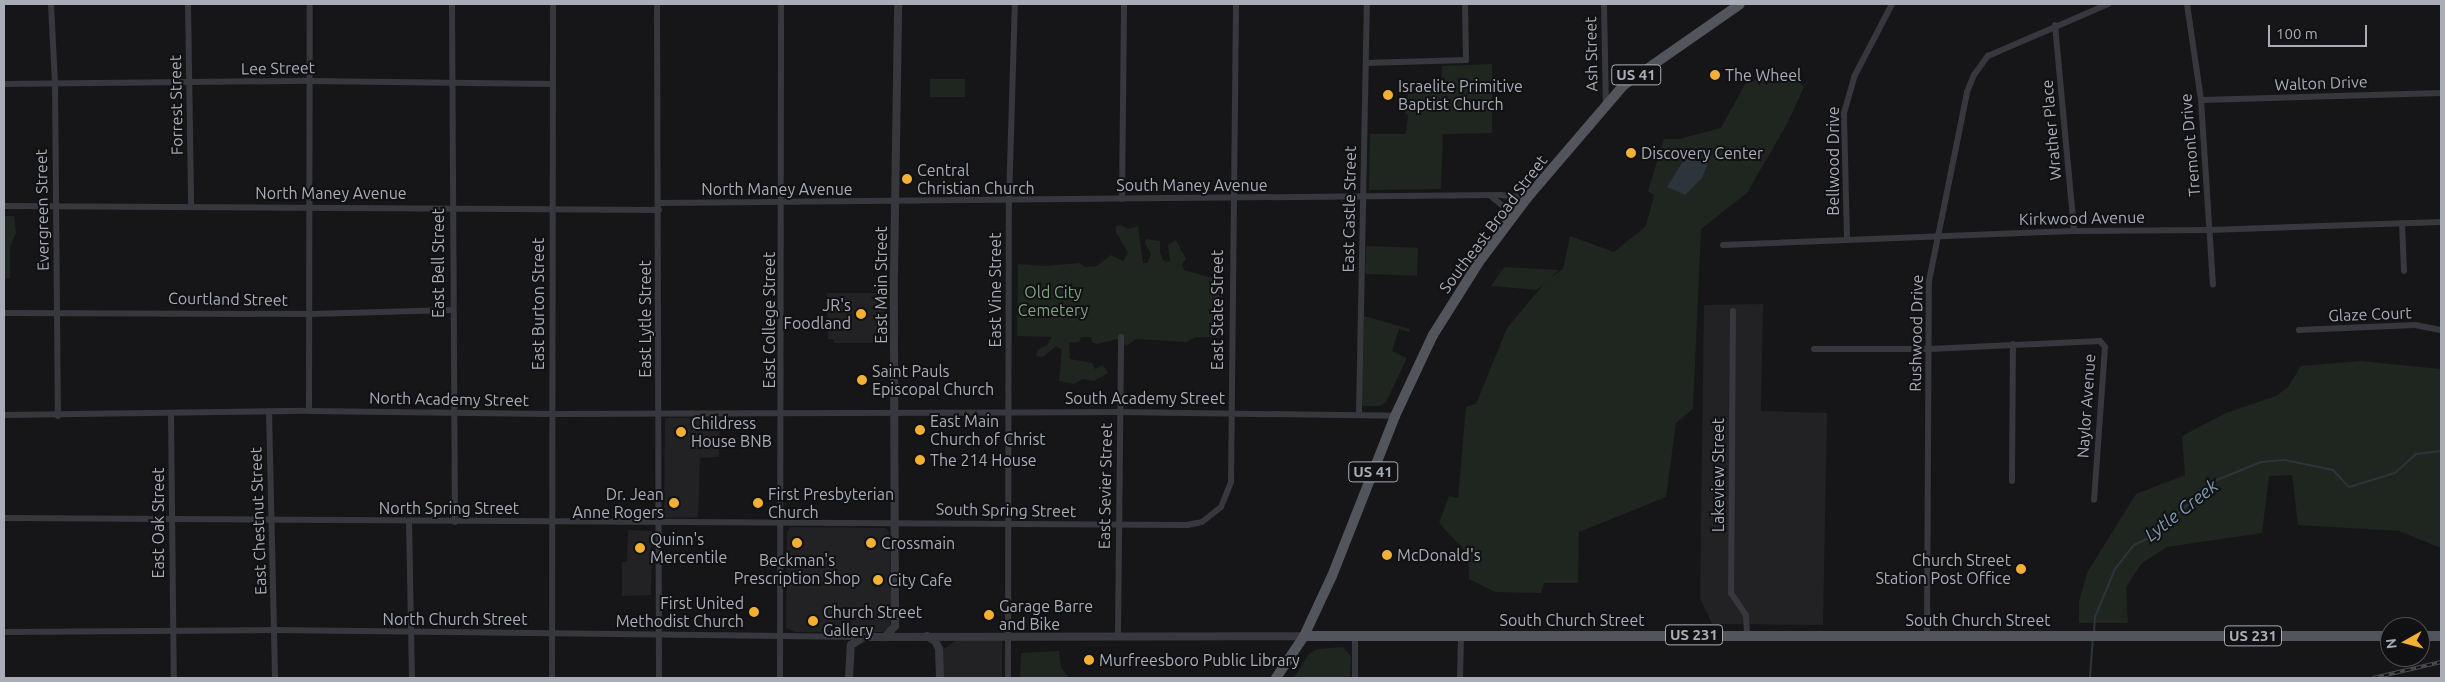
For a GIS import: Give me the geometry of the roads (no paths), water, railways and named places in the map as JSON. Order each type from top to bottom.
[{"type":"main road","name":"Southeast Broad Street","points":[[1304,636],[1332,576],[1395,416],[1433,335],[1504,229],[1527,198],[1606,104],[1646,67],[1740,4]]},
{"type":"main road","name":"South Church Street","points":[[1304,636],[2380,636]]},
{"type":"main road","name":"US 41","points":[[1276,678],[1304,636]]},
{"type":"street","name":"Evergreen Street","points":[[51,4],[55,83],[58,416]]},
{"type":"street","name":"Forrest Street","points":[[188,4],[191,205]]},
{"type":"street","points":[[309,410],[310,4]]},
{"type":"street","name":"East Bell Street","points":[[452,4],[452,310],[455,522]]},
{"type":"street","name":"East Burton Street","points":[[552,678],[553,4]]},
{"type":"street","name":"East Lytle Street","points":[[657,4],[659,678]]},
{"type":"street","name":"East College Street","points":[[780,678],[783,522],[781,4]]},
{"type":"street","name":"East Main Street","points":[[895,626],[895,202],[898,4]]},
{"type":"street","name":"East Vine Street","points":[[1008,678],[1009,201],[1015,4]]},
{"type":"street","points":[[1122,199],[1124,4]]},
{"type":"street","name":"East State Street","points":[[1118,524],[1187,525],[1213,514],[1227,496],[1231,482],[1232,198],[1236,4]]},
{"type":"street","name":"East Castle Street","points":[[1359,414],[1367,4]]},
{"type":"street","points":[[1366,63],[1466,60],[1465,4]]},
{"type":"street","name":"Ash Street","points":[[1604,4],[1606,104]]},
{"type":"street","name":"Bellwood Drive","points":[[1847,239],[1844,113],[1854,77],[1892,4]]},
{"type":"street","name":"Rushwood Drive","points":[[1927,635],[1929,281],[1936,236],[1967,92],[1978,69],[1988,56],[2108,4]]},
{"type":"street","name":"Tremont Drive","points":[[2187,4],[2201,100],[2213,285]]},
{"type":"street","name":"Wrather Place","points":[[2056,25],[2074,231]]},
{"type":"street","name":"Lee Street","points":[[4,84],[309,81],[553,84]]},
{"type":"street","name":"Walton Drive","points":[[2201,100],[2441,93]]},
{"type":"street","points":[[1489,195],[1502,203],[1504,229]]},
{"type":"street","name":"South Maney Avenue","points":[[895,202],[1363,198],[1489,195],[1527,198]]},
{"type":"street","name":"North Maney Avenue","points":[[659,202],[895,202]]},
{"type":"street","name":"North Maney Avenue","points":[[4,206],[191,205],[309,208],[452,207],[659,210]]},
{"type":"street","name":"Kirkwood Avenue","points":[[1723,245],[2074,231],[2210,230],[2441,222]]},
{"type":"street","points":[[2402,223],[2404,271]]},
{"type":"street","name":"Courtland Street","points":[[4,313],[310,314],[452,310]]},
{"type":"street","name":"Lakeview Street","points":[[1733,311],[1731,593],[1746,615],[1747,635]]},
{"type":"street","name":"Glaze Court","points":[[2299,330],[2415,325],[2441,330]]},
{"type":"street","name":"East Sevier Street","points":[[1118,634],[1121,337]]},
{"type":"street","name":"Naylor Avenue","points":[[1814,349],[1930,349],[2100,341],[2105,347],[2094,500]]},
{"type":"street","points":[[2012,344],[2012,480]]},
{"type":"street","name":"North Academy Street","points":[[4,415],[58,416],[309,410],[553,414],[894,412]]},
{"type":"street","name":"East Chestnut Street","points":[[269,411],[273,520],[275,678]]},
{"type":"street","name":"South Academy Street","points":[[894,412],[1008,411],[1359,414],[1395,416]]},
{"type":"street","name":"East Oak Street","points":[[171,413],[174,678]]},
{"type":"street","name":"North Spring Street","points":[[4,518],[172,521],[894,522]]},
{"type":"street","points":[[409,522],[412,678]]},
{"type":"street","name":"South Spring Street","points":[[894,522],[1118,524]]},
{"type":"street","points":[[885,636],[895,626],[905,636]]},
{"type":"street","name":"North Church Street","points":[[4,632],[274,630],[411,633],[905,636]]},
{"type":"street","name":"South Church Street","points":[[905,636],[1118,634],[1304,636]]},
{"type":"street","points":[[922,635],[931,637],[938,645],[940,678]]},
{"type":"street","points":[[1355,635],[1355,678]]},
{"type":"street","points":[[1460,678],[1461,636]]},
{"type":"street","points":[[849,678],[850,645],[864,637]]},
{"type":"waterway","name":"Lytle Creek","points":[[2094,632],[2095,617],[2115,569],[2134,545],[2155,535],[2212,482],[2261,462],[2285,460],[2333,470],[2349,487],[2395,473],[2416,454],[2441,451]]},
{"type":"waterway","name":"Lytle Creek","points":[[2090,678],[2093,639]]},
{"type":"railway","points":[[2373,678],[2441,662]]},
{"type":"place","name":"The Wheel","points":[[1715,75]]},
{"type":"place","name":"Israelite Primitive Baptist Church","points":[[1388,95]]},
{"type":"place","name":"Discovery Center","points":[[1631,153]]},
{"type":"place","name":"Central Christian Church","points":[[907,179]]},
{"type":"place","name":"JR's Foodland","points":[[861,314]]},
{"type":"place","name":"Saint Pauls Episcopal Church","points":[[862,380]]},
{"type":"place","name":"East Main Church of Christ","points":[[920,430]]},
{"type":"place","name":"Childress House BNB","points":[[681,432]]},
{"type":"place","name":"The 214 House","points":[[920,460]]},
{"type":"place","name":"Dr. Jean Anne Rogers","points":[[674,503]]},
{"type":"place","name":"First Presbyterian Church","points":[[758,503]]},
{"type":"place","name":"Beckman's Prescription Shop","points":[[797,543]]},
{"type":"place","name":"Crossmain","points":[[871,543]]},
{"type":"place","name":"Quinn's Mercentile","points":[[640,548]]},
{"type":"place","name":"McDonald's","points":[[1387,555]]},
{"type":"place","name":"Church Street Station Post Office","points":[[2021,569]]},
{"type":"place","name":"City Cafe","points":[[878,580]]},
{"type":"place","name":"First United Methodist Church","points":[[754,612]]},
{"type":"place","name":"Garage Barre and Bike","points":[[989,615]]},
{"type":"place","name":"Church Street Gallery","points":[[813,621]]},
{"type":"place","name":"Murfreesboro Public Library","points":[[1089,660]]},
{"type":"park label","name":"Old City Cemetery","points":[[1053,301]]}]
